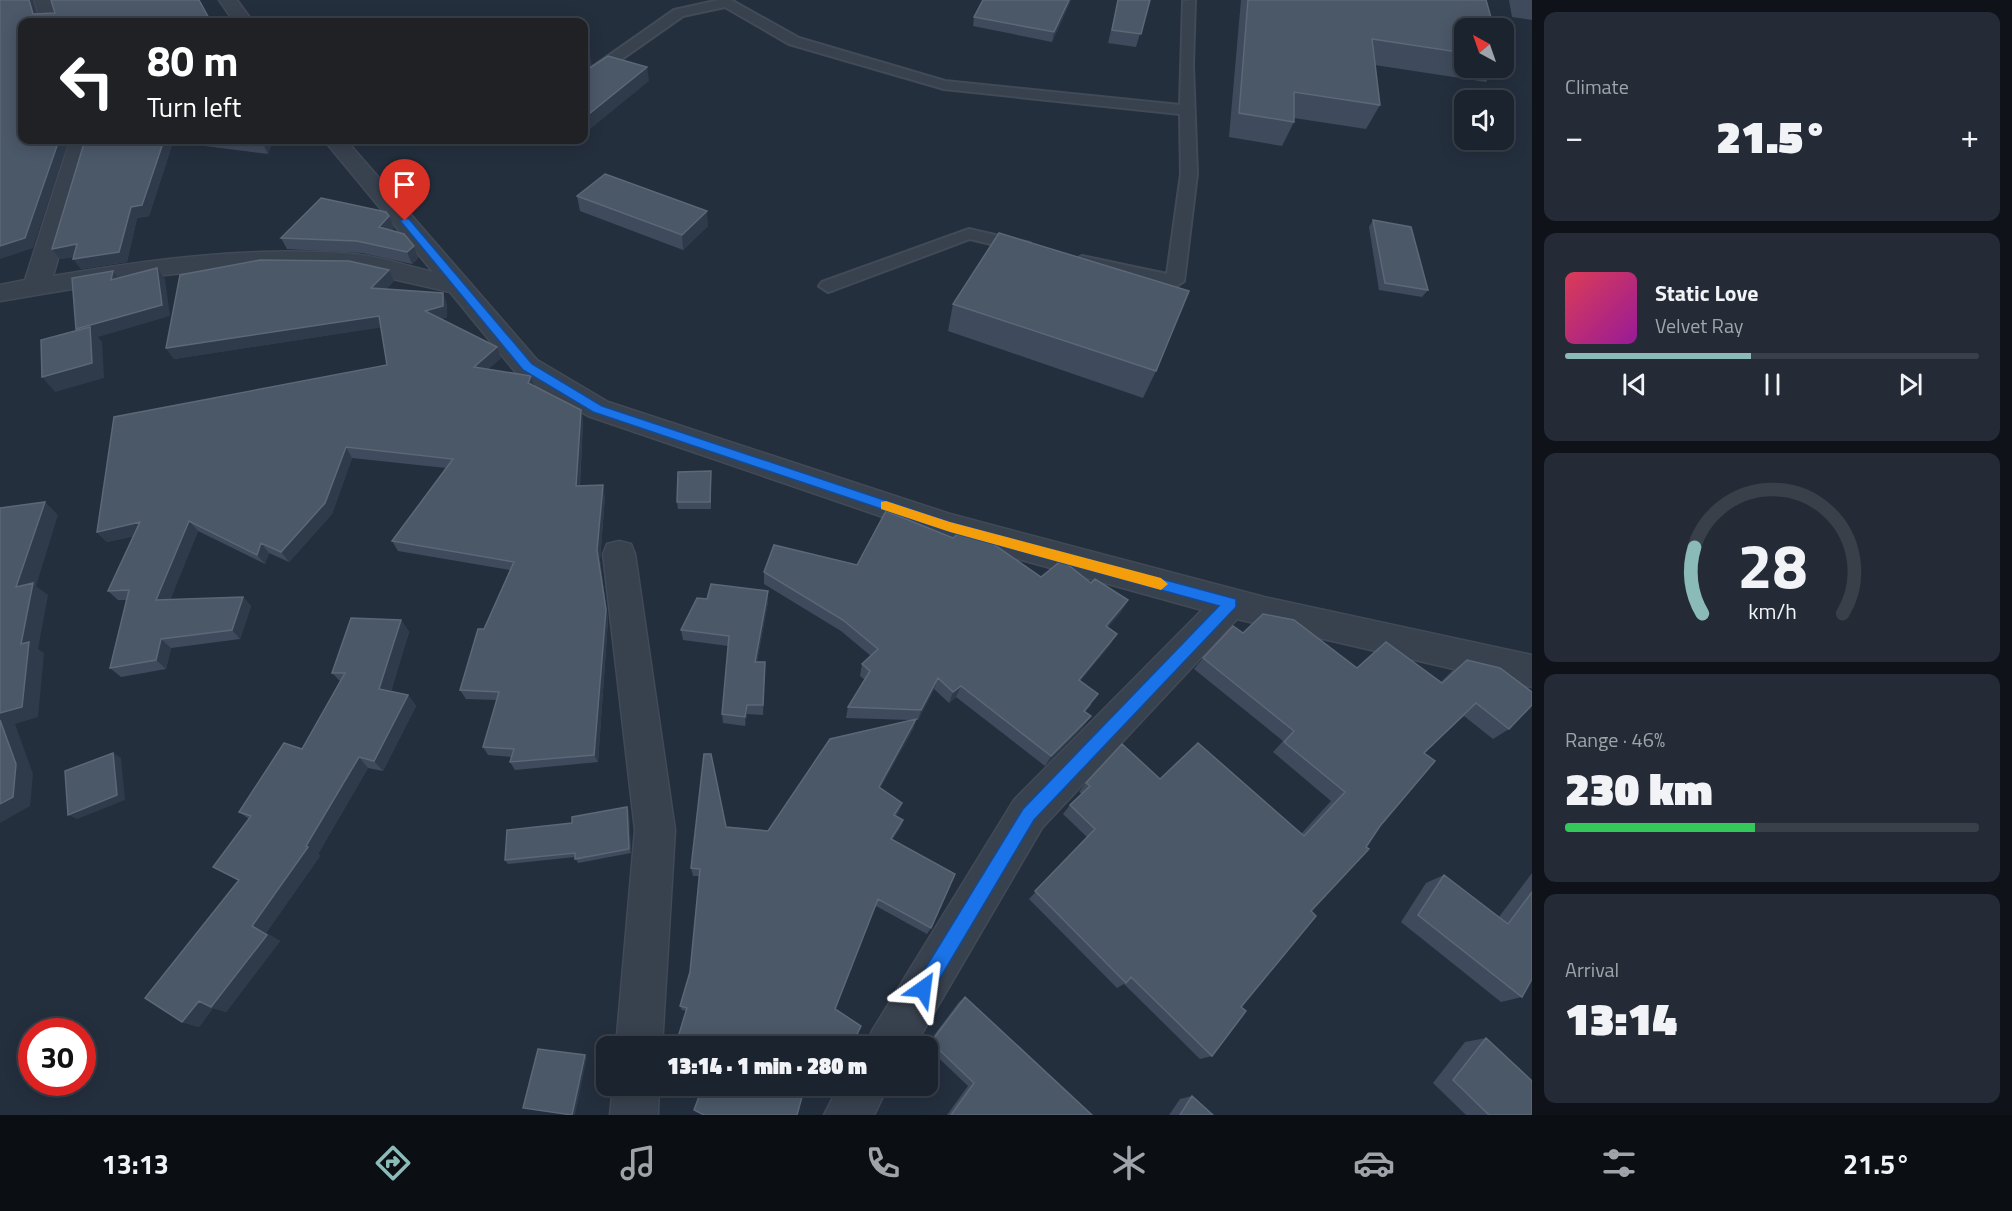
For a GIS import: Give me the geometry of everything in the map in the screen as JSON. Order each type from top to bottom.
[{"type":"street","points":[[43,0],[49,18]]},
{"type":"street","points":[[228,0],[240,18]]},
{"type":"street","points":[[36,288],[80,144]]},
{"type":"street","points":[[338,144],[462,287],[527,367],[598,409],[950,527],[1231,603],[1532,671]]},
{"type":"street","points":[[0,293],[137,270],[230,260],[354,262],[462,287]]},
{"type":"street","points":[[619,554],[656,830],[640,1036]]},
{"type":"street","points":[[895,1036],[1028,814],[1231,603]]},
{"type":"street","points":[[634,1115],[635,1096]]},
{"type":"street","points":[[848,1115],[859,1096]]},
{"type":"lane","points":[[1068,257],[1175,281],[1189,174],[1187,110],[1189,1]]},
{"type":"lane","points":[[588,77],[680,13],[726,2],[794,41],[944,85],[1187,110]]},
{"type":"lane","points":[[828,286],[969,234],[1046,252]]},
{"type":"building","points":[[0,0],[29,0],[33,14],[55,13],[51,0],[199,0],[209,18],[18,18],[18,144],[58,144],[25,238],[0,246]]},
{"type":"building","points":[[983,0],[1069,0],[1054,32],[974,17]]},
{"type":"building","points":[[1118,0],[1150,0],[1141,34],[1112,30]]},
{"type":"building","points":[[1248,0],[1486,0],[1491,18],[1454,18],[1454,51],[1372,39],[1380,105],[1294,92],[1294,122],[1239,113]]},
{"type":"building","points":[[608,56],[647,67],[588,115],[588,69]]},
{"type":"building","points":[[84,144],[163,144],[142,205],[131,207],[119,252],[73,259],[77,244],[52,249]]},
{"type":"building","points":[[605,174],[707,211],[682,235],[577,196]]},
{"type":"building","points":[[321,198],[386,212],[389,216],[379,227],[404,234],[414,246],[407,252],[357,241],[281,238]]},
{"type":"building","points":[[1373,220],[1411,227],[1428,290],[1385,283]]},
{"type":"building","points":[[999,233],[1189,291],[1156,371],[953,304]]},
{"type":"building","points":[[260,260],[349,261],[389,270],[371,288],[443,293],[443,306],[425,311],[497,347],[474,367],[531,376],[528,383],[581,410],[576,486],[603,485],[597,550],[606,610],[594,755],[510,762],[514,749],[483,747],[499,692],[460,690],[478,629],[484,629],[514,562],[392,541],[453,459],[346,447],[325,503],[281,552],[261,543],[257,555],[189,521],[156,600],[243,597],[232,630],[161,639],[156,660],[110,668],[129,590],[108,591],[140,522],[97,532],[114,417],[387,365],[379,316],[166,348],[180,275]]},
{"type":"building","points":[[157,268],[162,305],[76,329],[72,278],[113,271],[111,280]]},
{"type":"building","points":[[90,327],[92,363],[42,377],[41,340]]},
{"type":"building","points":[[711,471],[710,502],[677,502],[678,472]]},
{"type":"building","points":[[45,502],[16,587],[33,583],[21,644],[29,642],[22,707],[0,713],[0,508]]},
{"type":"building","points":[[886,511],[953,538],[960,532],[986,539],[1041,577],[1062,560],[1091,583],[1095,579],[1128,600],[1106,626],[1117,634],[1079,680],[1098,694],[1084,711],[1091,716],[1051,756],[961,686],[953,692],[938,678],[921,710],[848,707],[870,671],[862,664],[878,649],[843,620],[764,572],[774,545],[857,565]]},
{"type":"building","points":[[711,584],[768,591],[755,662],[765,662],[763,705],[747,705],[745,717],[722,714],[729,636],[681,630],[697,598],[707,599]]},
{"type":"building","points":[[1263,614],[1294,620],[1357,668],[1386,642],[1442,683],[1467,660],[1500,668],[1532,692],[1532,705],[1509,729],[1476,703],[1424,753],[1435,761],[1380,826],[1366,847],[1369,849],[1311,911],[1316,916],[1241,1007],[1246,1011],[1212,1056],[1131,977],[1126,983],[1035,891],[1095,829],[1070,805],[1090,786],[1086,783],[1122,744],[1160,779],[1198,743],[1304,836],[1345,792],[1284,742],[1294,731],[1203,658],[1233,626],[1243,633]]},
{"type":"building","points":[[351,618],[401,620],[379,689],[408,695],[374,761],[359,757],[306,846],[308,847],[252,926],[267,935],[211,1007],[199,1001],[182,1022],[145,998],[239,880],[213,867],[251,816],[239,812],[284,743],[302,749],[345,673],[332,673]]},
{"type":"building","points":[[916,719],[879,787],[902,803],[894,815],[903,820],[891,839],[955,874],[931,928],[878,899],[835,1009],[861,1026],[856,1036],[678,1036],[687,1008],[680,1006],[690,972],[700,869],[691,868],[704,754],[711,754],[726,827],[768,831],[830,739]]},
{"type":"building","points":[[0,720],[16,764],[13,797],[0,804]]},
{"type":"building","points":[[113,753],[117,795],[68,815],[65,771]]},
{"type":"building","points":[[627,807],[629,849],[575,859],[575,853],[505,860],[507,830],[572,823],[572,817]]},
{"type":"building","points":[[1444,875],[1508,924],[1532,892],[1532,979],[1522,997],[1418,915]]},
{"type":"building","points":[[965,997],[1092,1115],[951,1115],[974,1083],[938,1049],[938,1036],[936,1036]]},
{"type":"building","points":[[1486,1038],[1532,1081],[1532,1115],[1489,1115],[1453,1080]]},
{"type":"building","points":[[538,1049],[585,1055],[572,1115],[523,1108]]},
{"type":"building","points":[[699,1096],[802,1096],[797,1115],[704,1115],[694,1110]]},
{"type":"building","points":[[1192,1096],[1213,1115],[1180,1115]]},
{"type":"slow traffic","points":[[886,506],[950,527],[1161,584]]},
{"type":"route","points":[[405,221],[527,367],[598,409],[950,527],[1231,603],[1028,814],[923,989]]}]
